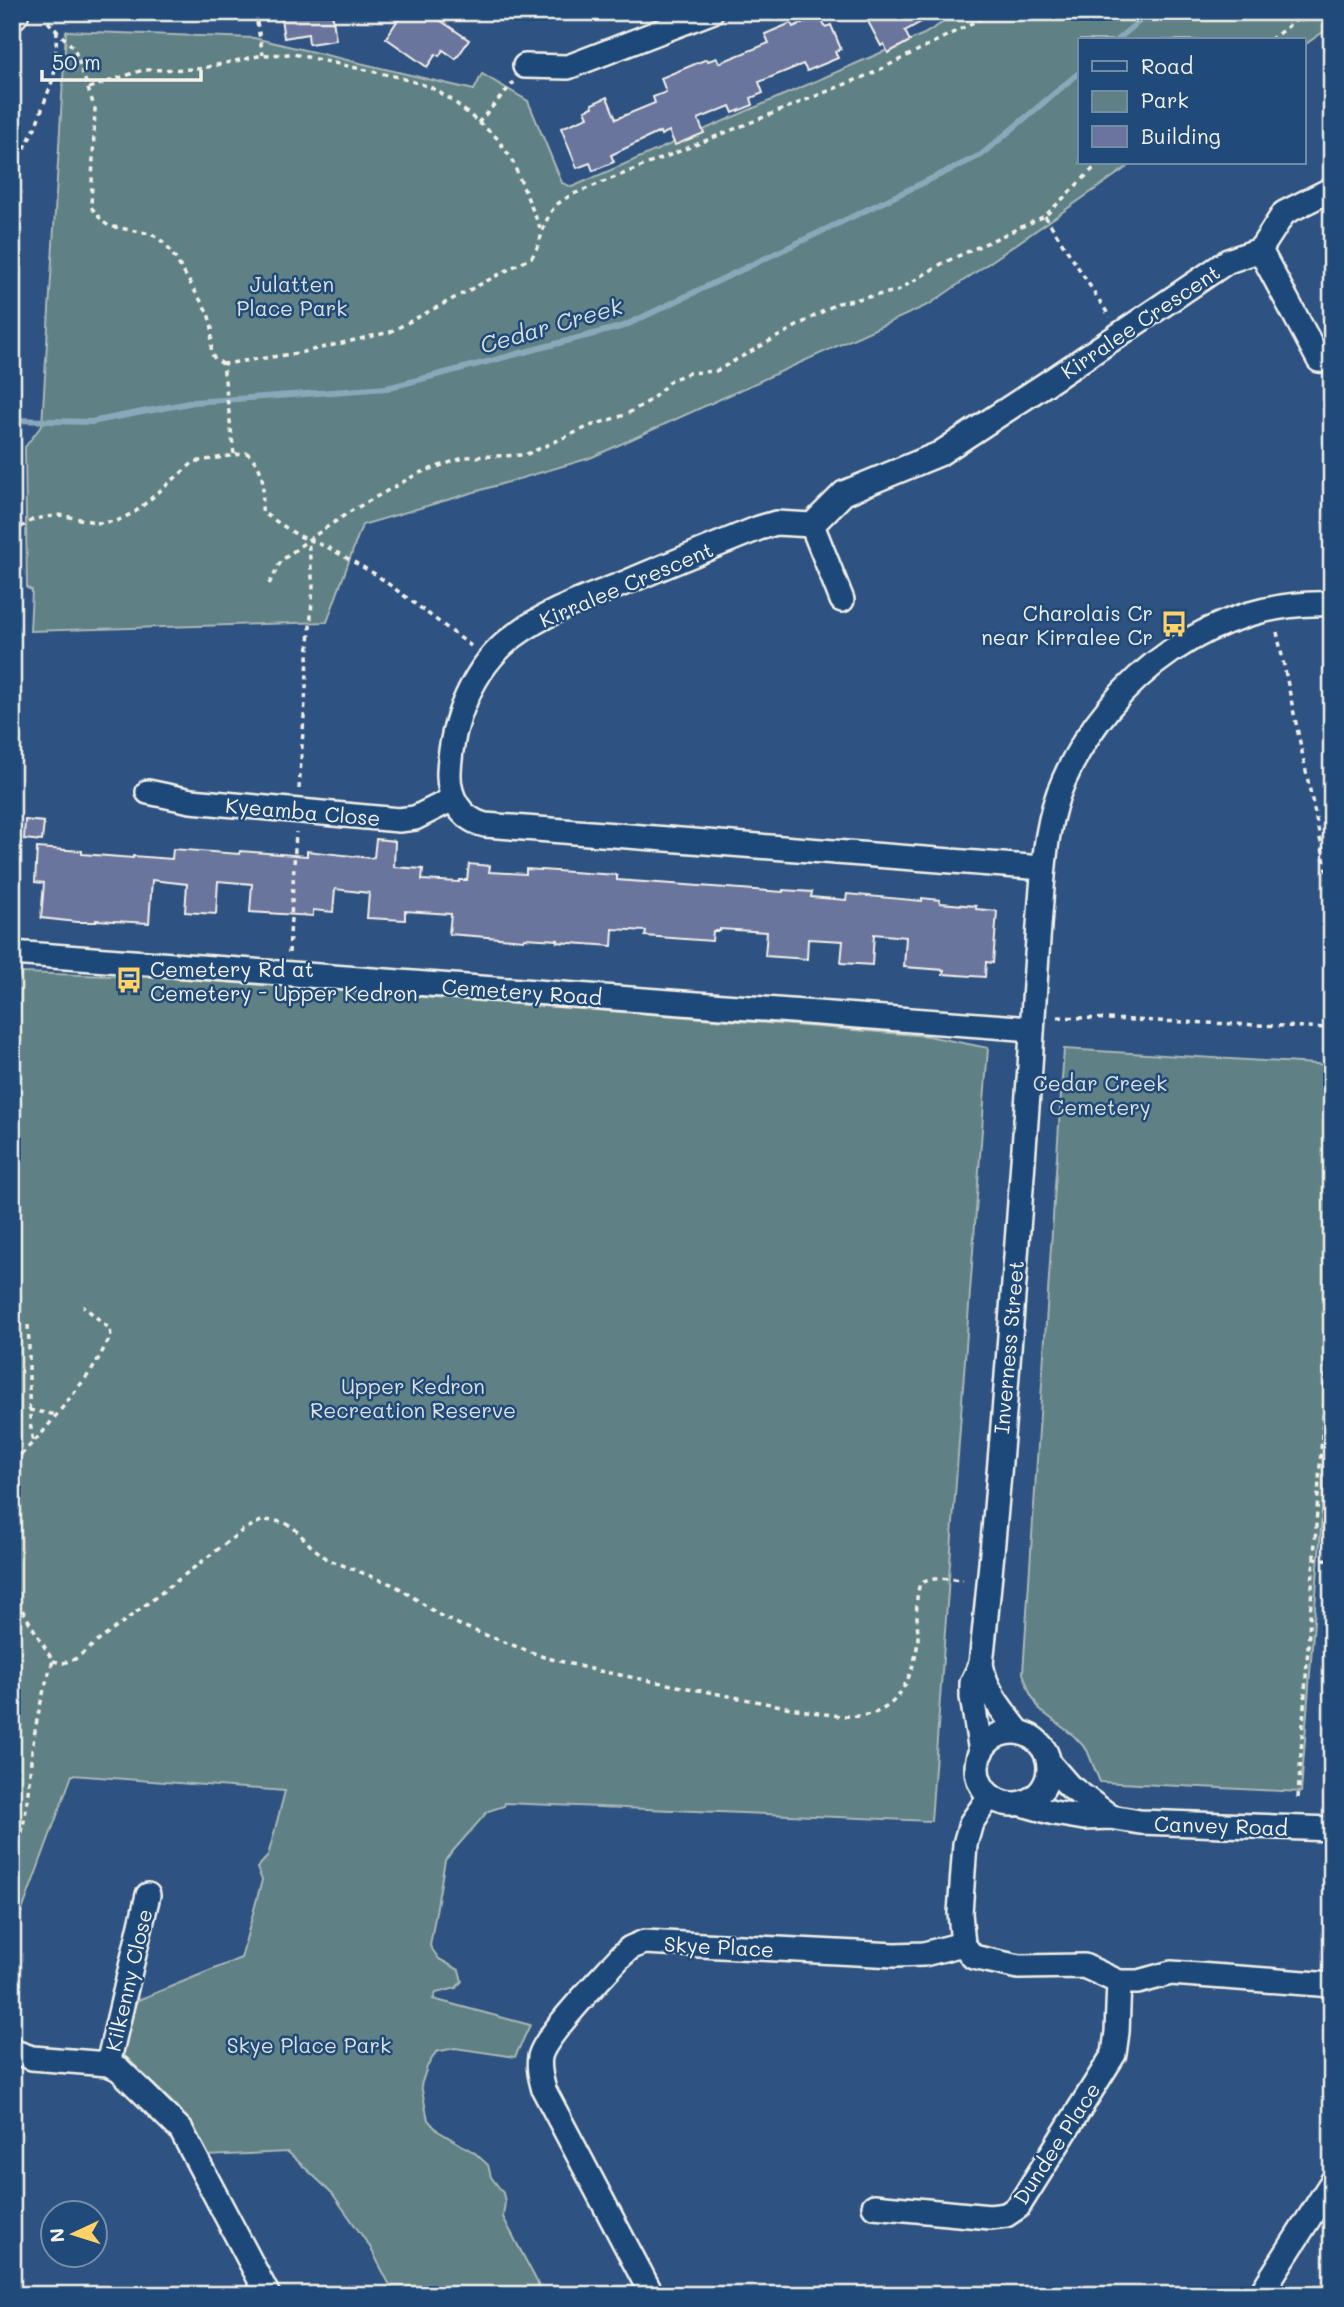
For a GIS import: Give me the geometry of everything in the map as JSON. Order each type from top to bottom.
[{"type":"street","points":[[525,66],[568,67],[711,12]]},
{"type":"street","points":[[1332,189],[1284,213],[1259,250],[1319,360],[1332,361]]},
{"type":"street","name":"Kirralee Crescent","points":[[453,799],[449,772],[455,731],[462,708],[472,685],[490,660],[508,640],[525,628],[581,600],[758,528],[776,523],[812,525],[844,493],[939,454],[1228,261],[1259,250]]},
{"type":"street","points":[[812,525],[842,600]]},
{"type":"street","name":"Inverness Street","points":[[1019,1732],[991,1695],[981,1664],[992,1557],[1044,868],[1052,816],[1069,769],[1097,721],[1130,683],[1177,647],[1224,623],[1282,608],[1332,604]]},
{"type":"street","name":"Kyeamba Close","points":[[148,792],[191,801],[411,820],[453,799]]},
{"type":"street","points":[[453,799],[460,810],[471,819],[490,826],[1044,868]]},
{"type":"street","name":"Cemetery Road","points":[[12,953],[1032,1029]]},
{"type":"street","name":"Inverness Street","points":[[981,1664],[972,1683],[981,1752]]},
{"type":"street","points":[[1049,1763],[1048,1778],[1043,1790],[1022,1804],[997,1801],[990,1796],[978,1778],[977,1765],[988,1742],[1000,1734],[1019,1732],[1031,1736],[1041,1744],[1049,1763],[1069,1786],[1111,1817]]},
{"type":"street","points":[[990,1796],[971,1823],[967,1834],[960,1913],[963,1944],[973,1957],[1019,1967],[1084,1966],[1119,1982],[1138,1982],[1171,1973],[1332,1984]]},
{"type":"street","name":"Canvey Road","points":[[1022,1804],[1084,1818],[1111,1817],[1140,1822],[1332,1829]]},
{"type":"street","name":"Kilkenny Close","points":[[108,2064],[148,1895]]},
{"type":"street","name":"Skye Place","points":[[652,2295],[544,2090],[539,2073],[540,2055],[549,2039],[620,1957],[630,1948],[644,1942],[895,1955],[924,1954],[963,1944]]},
{"type":"street","name":"Dundee Place","points":[[874,2206],[990,2217],[1006,2215],[1018,2207],[1114,2054],[1119,1982]]},
{"type":"street","points":[[12,2051],[32,2058],[108,2064],[119,2069],[181,2130],[268,2295]]},
{"type":"street","points":[[1260,2295],[1332,2182]]},
{"type":"path","points":[[45,12],[49,23],[74,48],[89,88],[96,117],[91,206],[109,226],[152,234],[163,242],[208,313],[212,328],[211,353],[223,364],[299,353],[390,332],[532,257],[540,245],[542,232],[554,207],[571,195],[873,73],[994,12]]},
{"type":"path","points":[[255,12],[263,55]]},
{"type":"path","points":[[1273,38],[1307,12]]},
{"type":"path","points":[[12,197],[19,159],[35,128],[54,76],[57,31]]},
{"type":"path","points":[[89,88],[143,70],[198,69],[263,55],[293,54],[398,77],[430,87],[452,100],[496,137],[511,158],[542,232]]},
{"type":"path","points":[[478,123],[525,66]]},
{"type":"path","points":[[269,584],[281,561],[307,540],[351,511],[419,474],[466,457],[525,455],[590,426],[625,415],[651,400],[671,380],[689,373],[716,371],[838,303],[897,291],[943,263],[1045,216],[1093,169],[1102,164]]},
{"type":"path","points":[[1045,216],[1121,334]]},
{"type":"path","points":[[223,364],[234,454]]},
{"type":"path","points":[[12,533],[34,519],[60,515],[99,523],[117,521],[135,512],[194,462],[247,453],[259,463],[263,487],[262,512],[307,540],[329,548],[375,574],[490,660]]},
{"type":"path","points":[[287,973],[313,586],[307,540]]},
{"type":"path","points":[[1278,632],[1332,896]]},
{"type":"path","points":[[1058,1017],[1332,1028]]},
{"type":"path","points":[[1298,1798],[1332,1284]]},
{"type":"path","points":[[13,1462],[57,1415],[92,1370],[111,1336],[110,1329],[83,1306]]},
{"type":"path","points":[[28,1325],[29,1410],[33,1442]]},
{"type":"path","points":[[29,1410],[57,1415]]},
{"type":"path","points":[[52,1661],[63,1663],[75,1659],[243,1530],[255,1522],[275,1520],[293,1527],[327,1559],[400,1587],[437,1613],[462,1626],[540,1656],[594,1670],[812,1712],[866,1715],[891,1704],[901,1693],[909,1676],[917,1645],[920,1584],[935,1579],[963,1580]]},
{"type":"path","points":[[1313,1559],[1332,1560]]},
{"type":"path","points":[[12,1593],[52,1661],[32,1749],[28,1800],[17,1852],[12,1863]]},
{"type":"green space","name":"Julatten Place Park","points":[[960,12],[1332,12],[1332,26],[1306,44],[1306,38],[1078,38],[1078,164],[1132,164],[930,304],[590,458],[362,525],[327,622],[30,631],[32,590],[27,588],[25,447],[42,425],[66,31],[254,38],[474,90],[482,74],[528,101],[562,183],[572,187],[924,34]]},
{"type":"green space","name":"Upper Kedron Recreation Reserve","points":[[21,973],[172,978],[792,1025],[928,1036],[988,1048],[931,1821],[505,1803],[504,1806],[488,1811],[445,1860],[430,1946],[439,1959],[459,1970],[462,1981],[456,1988],[436,1993],[433,1999],[530,2025],[515,2057],[455,2048],[436,2052],[421,2085],[428,2120],[438,2131],[475,2153],[488,2165],[491,2177],[503,2193],[503,2217],[544,2295],[395,2295],[370,2247],[332,2193],[288,2152],[206,2156],[178,2108],[121,2052],[126,2014],[138,2000],[241,1958],[262,1880],[257,1868],[268,1856],[285,1791],[72,1775],[12,1938],[12,994],[13,985]]},
{"type":"green space","name":"Cedar Creek Cemetery","points":[[1064,1049],[1332,1065],[1332,1383],[1301,1792],[1100,1782],[1087,1750],[1074,1736],[1040,1710],[1023,1673]]},
{"type":"building","points":[[280,12],[332,12],[336,40],[309,44],[308,34],[284,38]]},
{"type":"building","points":[[403,12],[428,12],[469,40],[456,59],[443,50],[439,56],[436,54],[427,67],[386,38]]},
{"type":"building","points":[[863,12],[939,12],[905,31],[910,41],[888,53],[884,44],[881,46]]},
{"type":"building","points":[[820,15],[825,27],[831,25],[841,49],[835,52],[838,58],[807,71],[803,64],[759,82],[763,93],[751,98],[753,105],[733,113],[730,106],[698,119],[704,133],[675,145],[669,131],[661,135],[660,132],[611,155],[614,162],[593,171],[590,163],[577,168],[561,128],[588,117],[585,110],[593,107],[592,104],[607,97],[616,119],[655,103],[653,97],[666,92],[661,78],[707,59],[717,58],[719,63],[769,43],[765,34],[791,23],[793,27]]},
{"type":"building","points":[[25,820],[44,822],[42,841],[24,839]]},
{"type":"building","points":[[376,839],[395,841],[394,867],[423,869],[422,880],[467,880],[469,864],[490,866],[489,872],[526,874],[526,869],[617,875],[617,880],[812,892],[811,897],[846,900],[847,894],[922,901],[922,898],[940,900],[940,903],[976,906],[976,909],[997,911],[993,963],[986,962],[985,977],[943,974],[944,970],[904,967],[906,937],[874,934],[872,965],[841,963],[843,941],[808,939],[807,959],[765,956],[767,932],[720,929],[713,931],[712,941],[645,936],[646,931],[613,929],[612,946],[449,934],[451,914],[405,911],[405,920],[367,918],[369,893],[335,889],[333,912],[313,910],[313,916],[250,912],[252,884],[218,881],[216,914],[185,912],[187,884],[152,880],[149,923],[96,920],[77,922],[41,918],[44,883],[35,882],[37,848],[133,858],[172,859],[173,849],[307,856],[307,851],[371,858],[374,857]]},
{"type":"waterway","name":"Cedar Creek","points":[[1119,38],[1150,12]]},
{"type":"waterway","name":"Cedar Creek","points":[[12,420],[91,422],[194,402],[387,388],[624,326],[981,155],[1078,74]]},
{"type":"place","name":"Charolais Cr near Kirralee Cr","points":[[1174,624]]},
{"type":"place","name":"Cemetery Rd at Cemetery - Upper Kedron","points":[[129,980]]},
{"type":"park label","name":"Skye Place Park","points":[[309,2044]]}]
